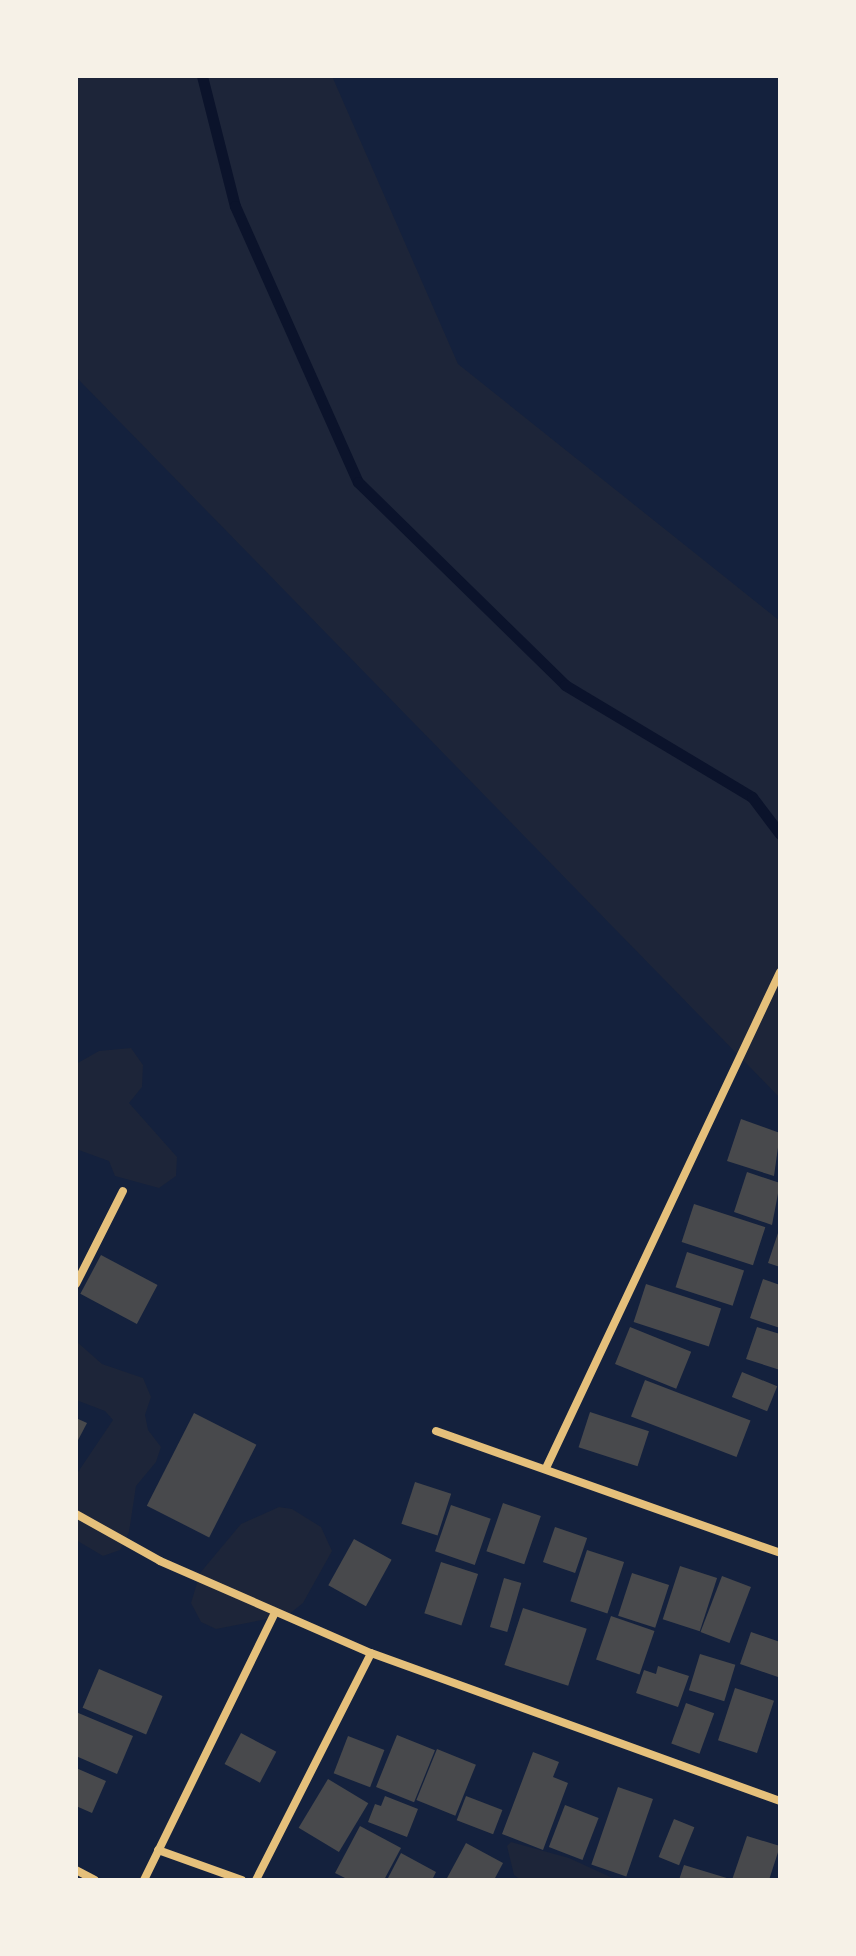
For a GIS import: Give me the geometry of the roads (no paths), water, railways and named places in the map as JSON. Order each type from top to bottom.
[{"type":"street","points":[[546,1468],[780,972]]},
{"type":"street","points":[[76,1284],[123,1191]]},
{"type":"street","points":[[436,1431],[780,1553]]},
{"type":"street","points":[[76,1514],[160,1561],[371,1653],[780,1801]]},
{"type":"street","points":[[144,1880],[275,1613]]},
{"type":"street","points":[[256,1880],[371,1653]]},
{"type":"street","points":[[158,1850],[242,1880]]},
{"type":"street","points":[[76,1870],[95,1880]]},
{"type":"waterway","points":[[202,76],[235,206],[358,482],[565,685],[752,797],[780,834]]}]
